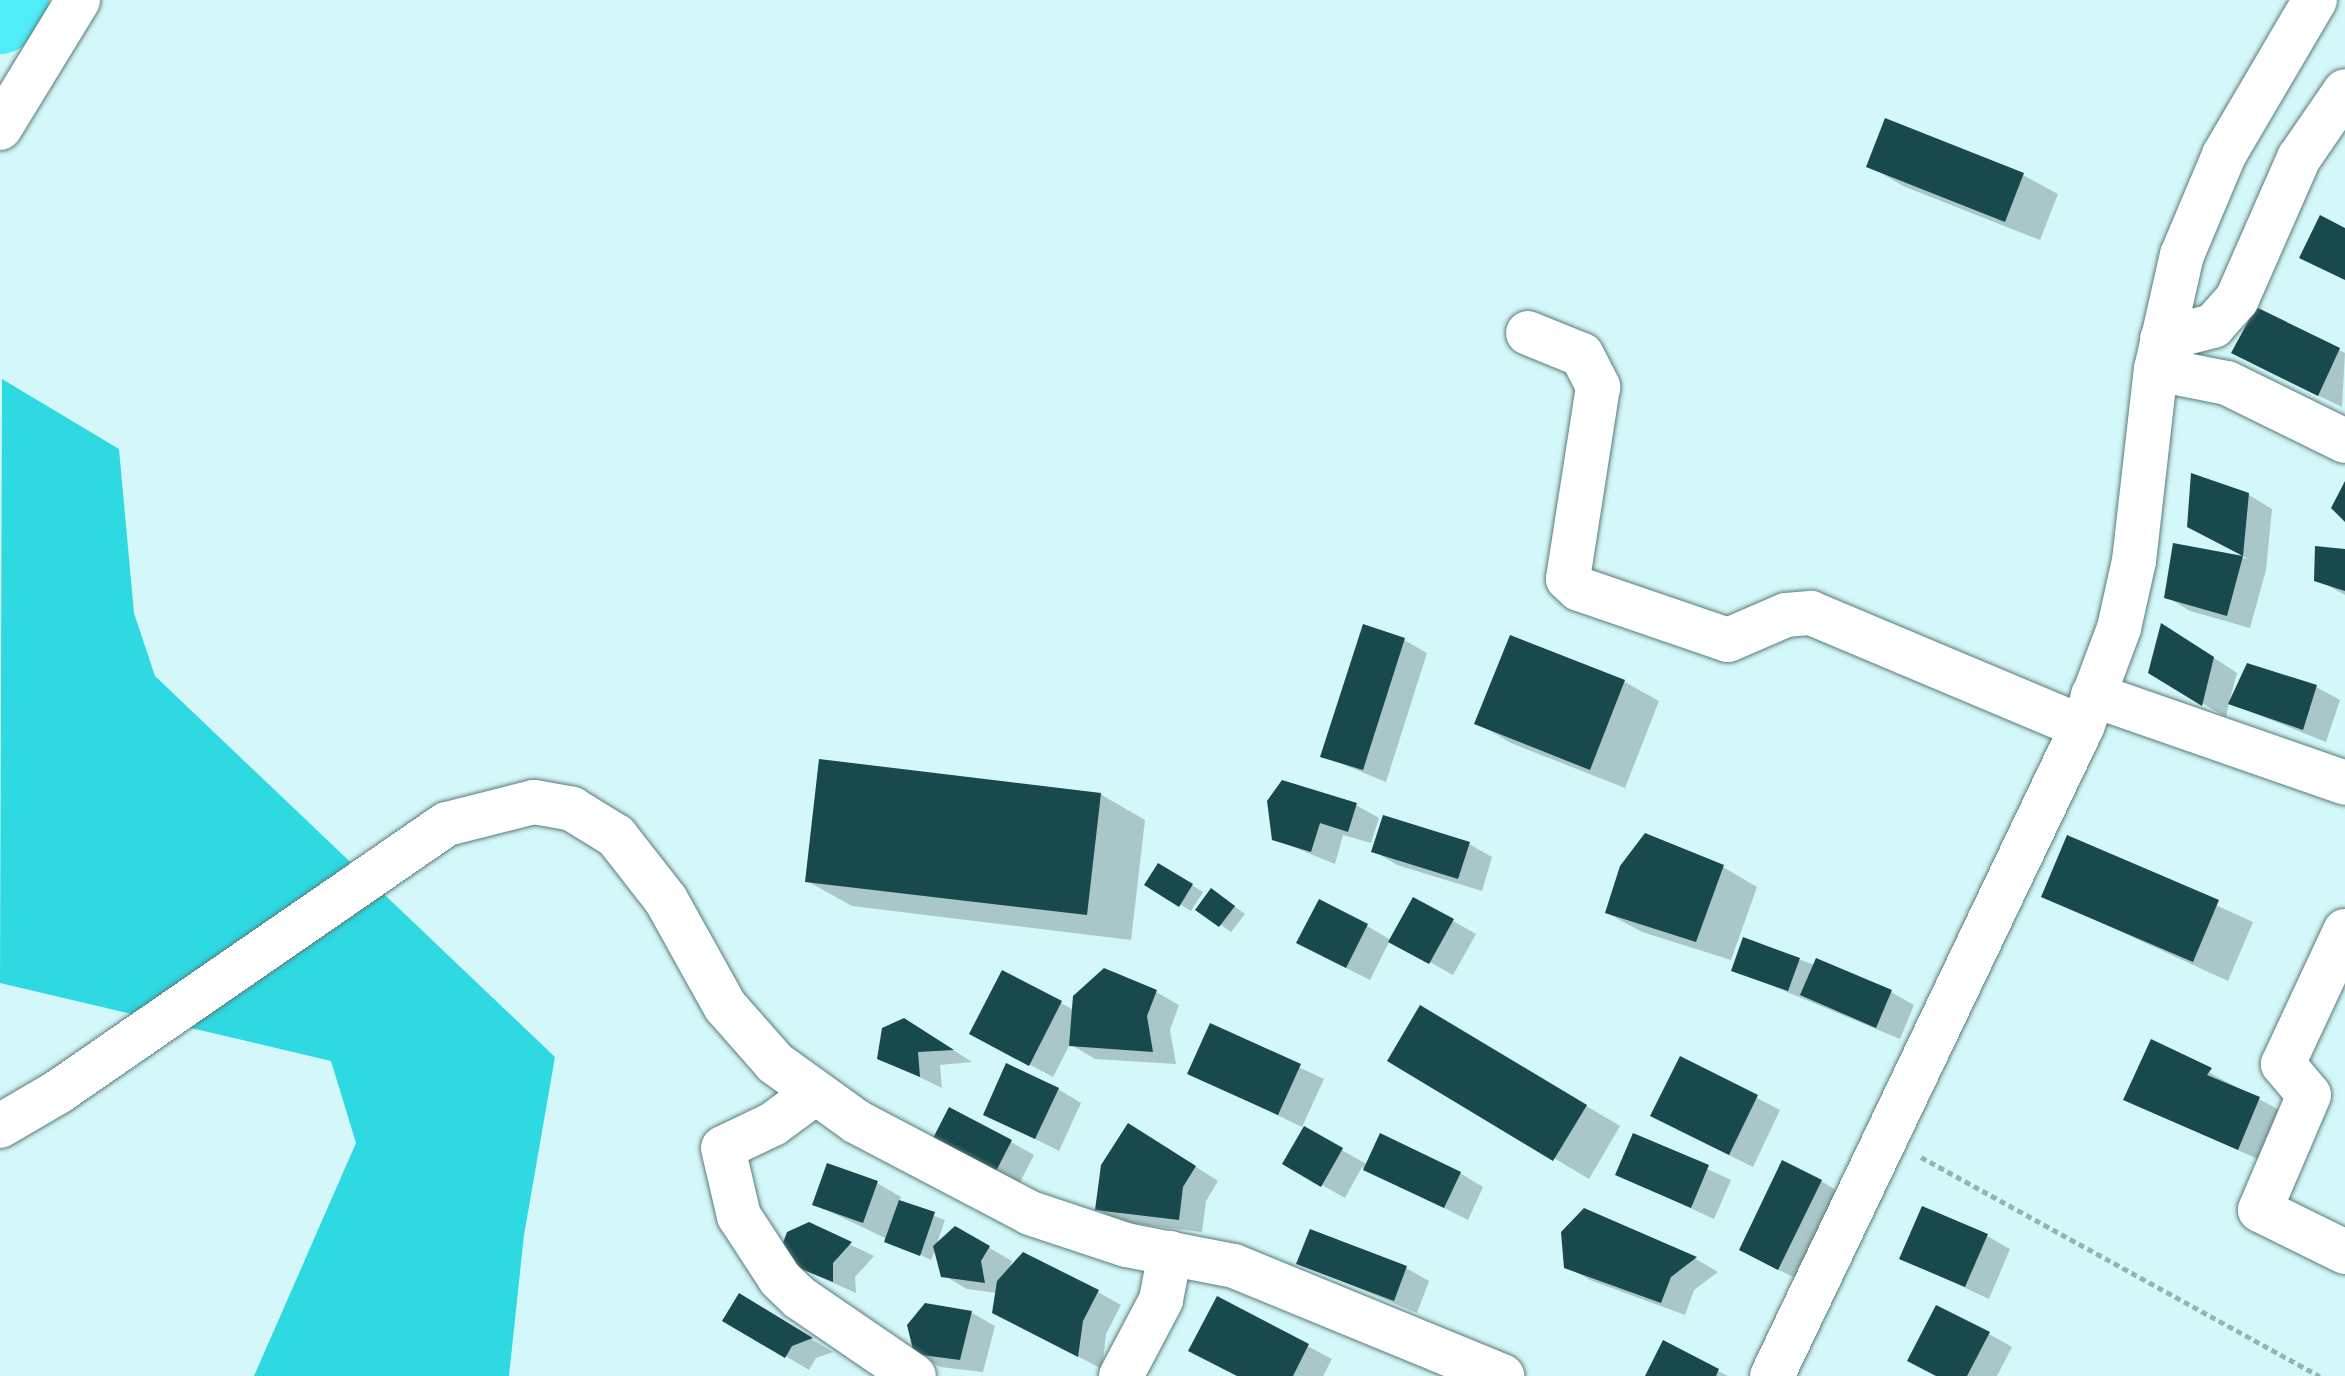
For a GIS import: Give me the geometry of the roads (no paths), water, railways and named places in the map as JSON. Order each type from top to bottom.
[{"type":"street","points":[[0,128],[78,0]]},
{"type":"street","points":[[1772,1376],[2087,711],[2119,628],[2134,561],[2159,354],[2182,255],[2224,155],[2315,0]]},
{"type":"street","points":[[2159,354],[2213,326],[2237,299],[2299,158],[2345,91]]},
{"type":"street","points":[[1528,333],[1582,355],[1598,387],[1568,579],[1579,589],[1728,640],[1786,615],[1811,613],[2087,711],[2345,783]]},
{"type":"street","points":[[2159,354],[2227,383],[2345,441]]},
{"type":"street","points":[[0,1126],[58,1092],[447,824],[534,802],[572,809],[616,836],[666,900],[725,1006],[775,1063],[857,1122],[1030,1213],[1170,1253],[1234,1266],[1502,1376]]},
{"type":"street","points":[[2345,931],[2283,1064],[2309,1095],[2260,1210],[2345,1252]]},
{"type":"street","points":[[815,1093],[773,1124],[723,1148],[739,1216],[800,1298],[914,1376]]},
{"type":"street","points":[[1121,1376],[1161,1300],[1170,1253]]},
{"type":"waterway","points":[[0,16],[11,0]]}]
